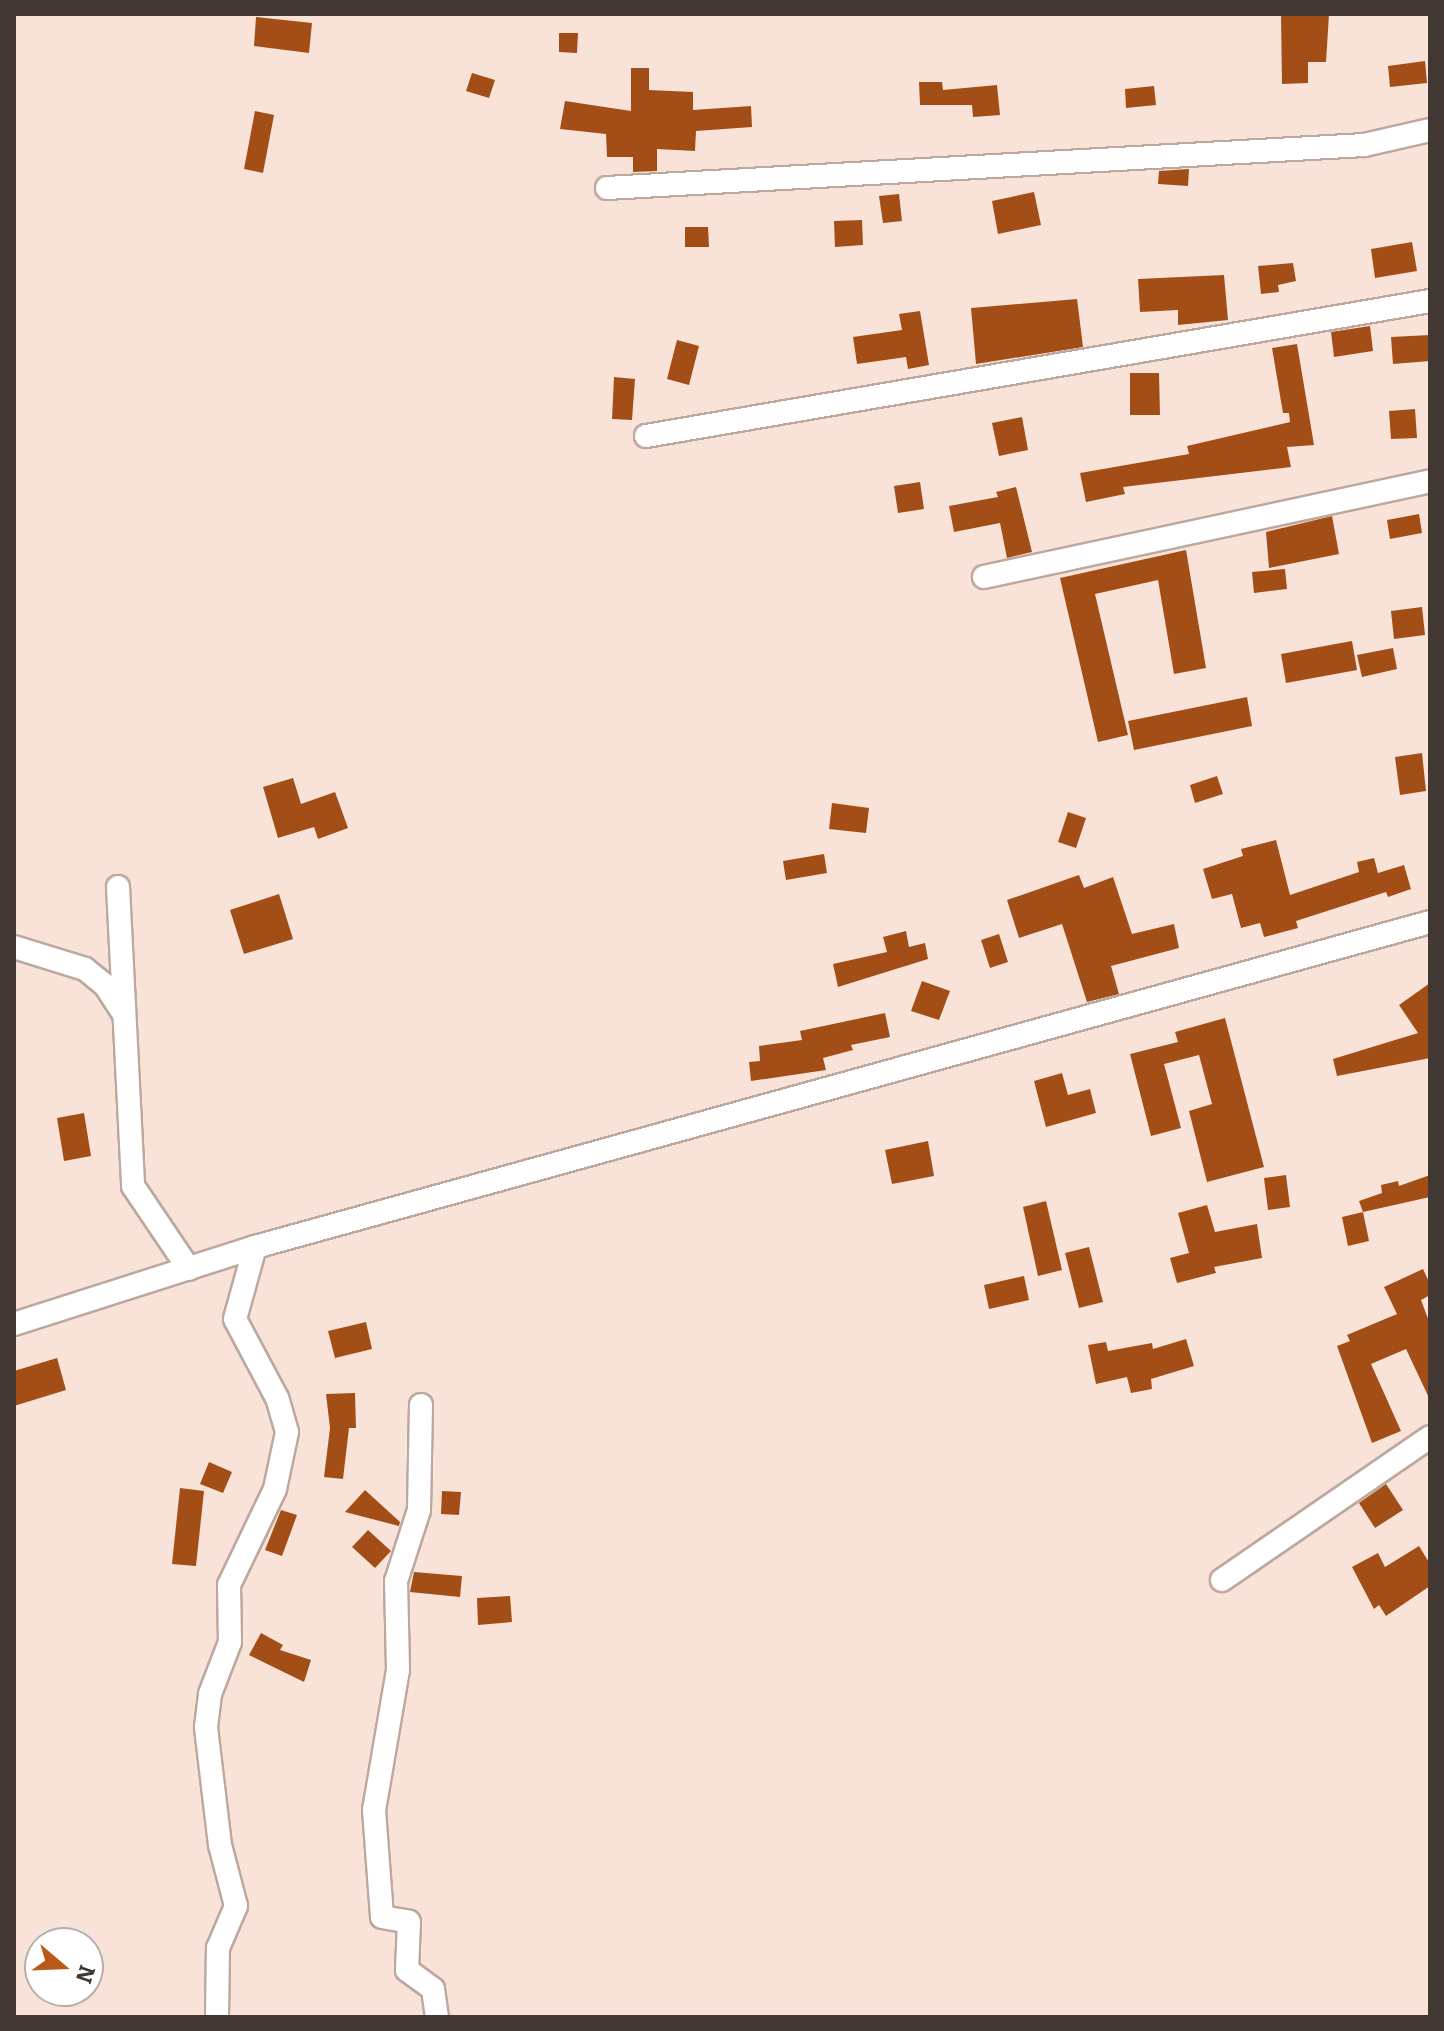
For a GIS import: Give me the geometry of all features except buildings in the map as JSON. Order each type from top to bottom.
[{"type":"street","points":[[607,188],[1364,145],[1430,130]]},
{"type":"street","points":[[646,436],[1430,301]]},
{"type":"street","points":[[984,577],[1430,481]]},
{"type":"street","points":[[118,887],[121,1011],[133,1186],[189,1269]]},
{"type":"street","points":[[14,1324],[255,1247],[1430,922]]},
{"type":"street","points":[[14,947],[85,969],[105,985],[121,1011]]},
{"type":"street","points":[[217,2017],[218,1948],[236,1906],[215,1814],[206,1727],[210,1694],[230,1642],[229,1585],[275,1489],[287,1432],[277,1398],[235,1319],[255,1247]]},
{"type":"street","points":[[421,1405],[422,1480],[419,1510],[396,1581],[398,1670],[374,1810],[382,1917],[409,1922],[407,1970],[433,1989],[437,2017]]},
{"type":"street","points":[[1222,1580],[1430,1437]]}]
